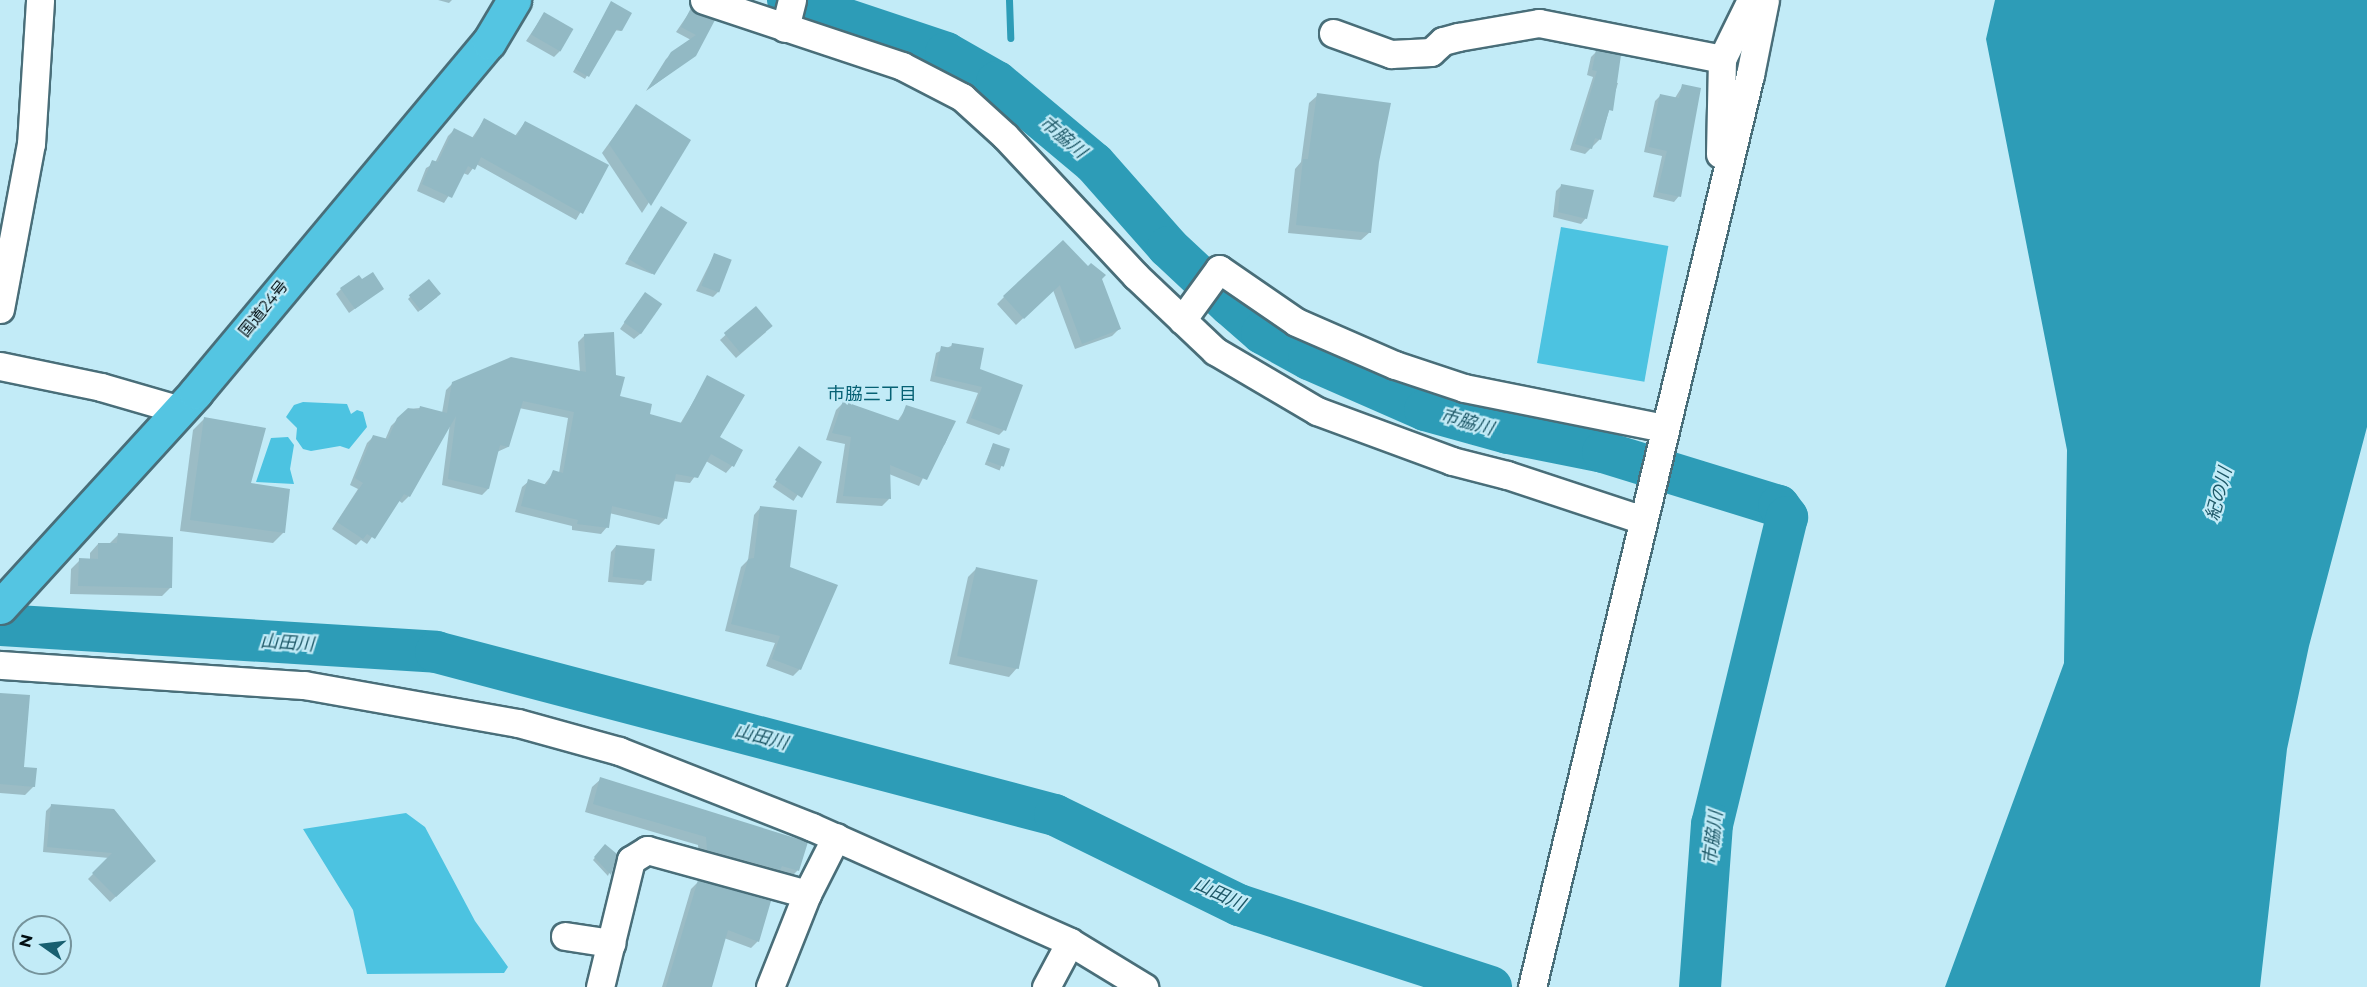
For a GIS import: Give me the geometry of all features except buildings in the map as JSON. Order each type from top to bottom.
[{"type":"highway","name":"国道24号","points":[[4,602],[177,409],[196,392],[489,42],[514,0]]},
{"type":"street","points":[[0,309],[31,144],[40,0]]},
{"type":"street","points":[[704,0],[902,66],[962,97],[1005,136],[1182,320],[1215,351],[1317,411],[1452,461],[1507,475],[1642,520]]},
{"type":"street","points":[[785,28],[792,0]]},
{"type":"street","points":[[1719,205],[1722,59],[1751,0]]},
{"type":"street","points":[[1532,987],[1564,843],[1719,205],[1765,0]]},
{"type":"street","points":[[1333,33],[1391,54],[1431,52],[1443,41],[1539,23],[1722,59]]},
{"type":"street","points":[[1182,320],[1219,269],[1296,322],[1395,365],[1464,388],[1664,428]]},
{"type":"street","points":[[0,366],[101,387],[177,409]]},
{"type":"street","points":[[0,665],[304,685],[518,723],[635,756],[836,837],[1070,942],[1144,987]]},
{"type":"street","points":[[770,987],[807,894],[836,837]]},
{"type":"street","points":[[600,987],[631,860],[647,850],[807,894]]},
{"type":"street","points":[[565,936],[611,943]]},
{"type":"street","points":[[1046,987],[1070,942]]},
{"type":"shaded area","points":[[1561,227],[1668,246],[1644,382],[1537,363]]},
{"type":"shaded area","points":[[303,402],[347,404],[351,414],[357,410],[363,412],[367,427],[349,449],[340,446],[311,451],[303,449],[296,439],[297,428],[286,417],[294,405]]},
{"type":"shaded area","points":[[288,437],[294,445],[290,469],[294,484],[256,482],[271,438]]},
{"type":"shaded area","points":[[406,813],[425,827],[475,921],[508,967],[504,973],[367,974],[353,910],[303,829]]},
{"type":"water","name":"紀の川","points":[[1995,0],[2367,0],[2367,427],[2309,646],[2287,749],[2260,987],[1945,987],[2064,663],[2067,450],[1986,39]]},
{"type":"waterway","name":"市脇川","points":[[788,0],[946,53],[997,82],[1094,163],[1168,247],[1230,305],[1262,333],[1309,359],[1425,410],[1508,433],[1603,452],[1779,506],[1787,517],[1712,824],[1700,987]]},
{"type":"waterway","points":[[1009,0],[1010,38]]},
{"type":"waterway","name":"山田川","points":[[0,625],[436,652],[1055,815],[1239,905],[1491,987]]},
{"type":"district","name":"市脇三丁目","points":[[872,394]]}]
